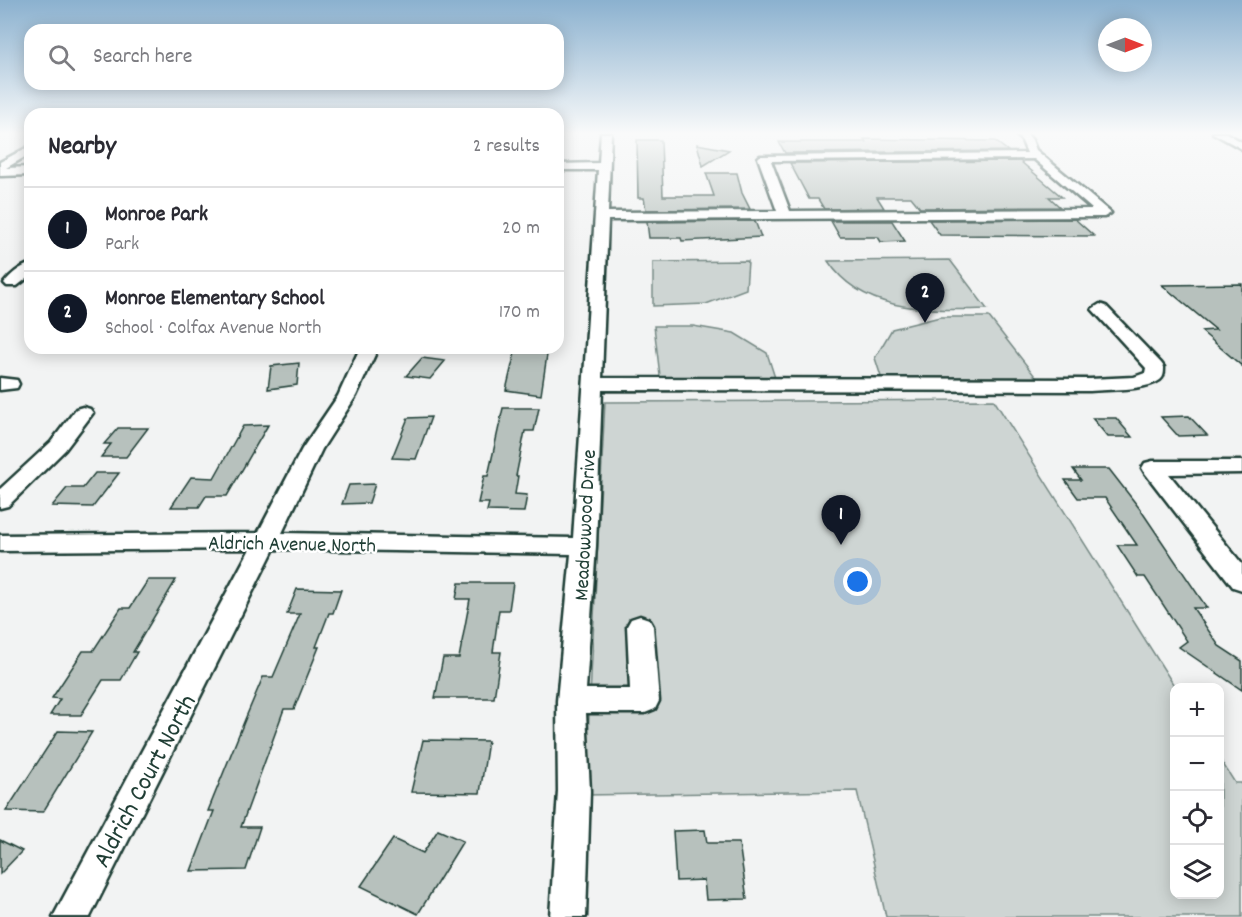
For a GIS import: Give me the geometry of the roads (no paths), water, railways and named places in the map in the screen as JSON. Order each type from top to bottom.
[{"type":"street","name":"Meadowwood Drive","points":[[568,917],[574,791],[571,701],[584,546],[603,176]]},
{"type":"street","points":[[771,176],[785,215]]},
{"type":"street","points":[[601,216],[1104,213],[1060,176]]},
{"type":"street","points":[[12,283],[24,273]]},
{"type":"street","points":[[591,384],[1090,385],[1136,382],[1154,376],[1155,366],[1100,309]]},
{"type":"street","name":"Aldrich Court North","points":[[71,917],[215,644],[264,541],[312,449],[347,396],[366,354]]},
{"type":"street","points":[[0,501],[58,446],[83,413]]},
{"type":"street","points":[[1242,467],[1153,468],[1242,581]]},
{"type":"street","name":"Aldrich Avenue North","points":[[0,543],[264,541],[584,546]]},
{"type":"street","points":[[571,701],[645,701],[640,626]]},
{"type":"place","name":"Monroe Elementary School","points":[[925,323]]},
{"type":"place","name":"Monroe Park","points":[[841,545]]}]
